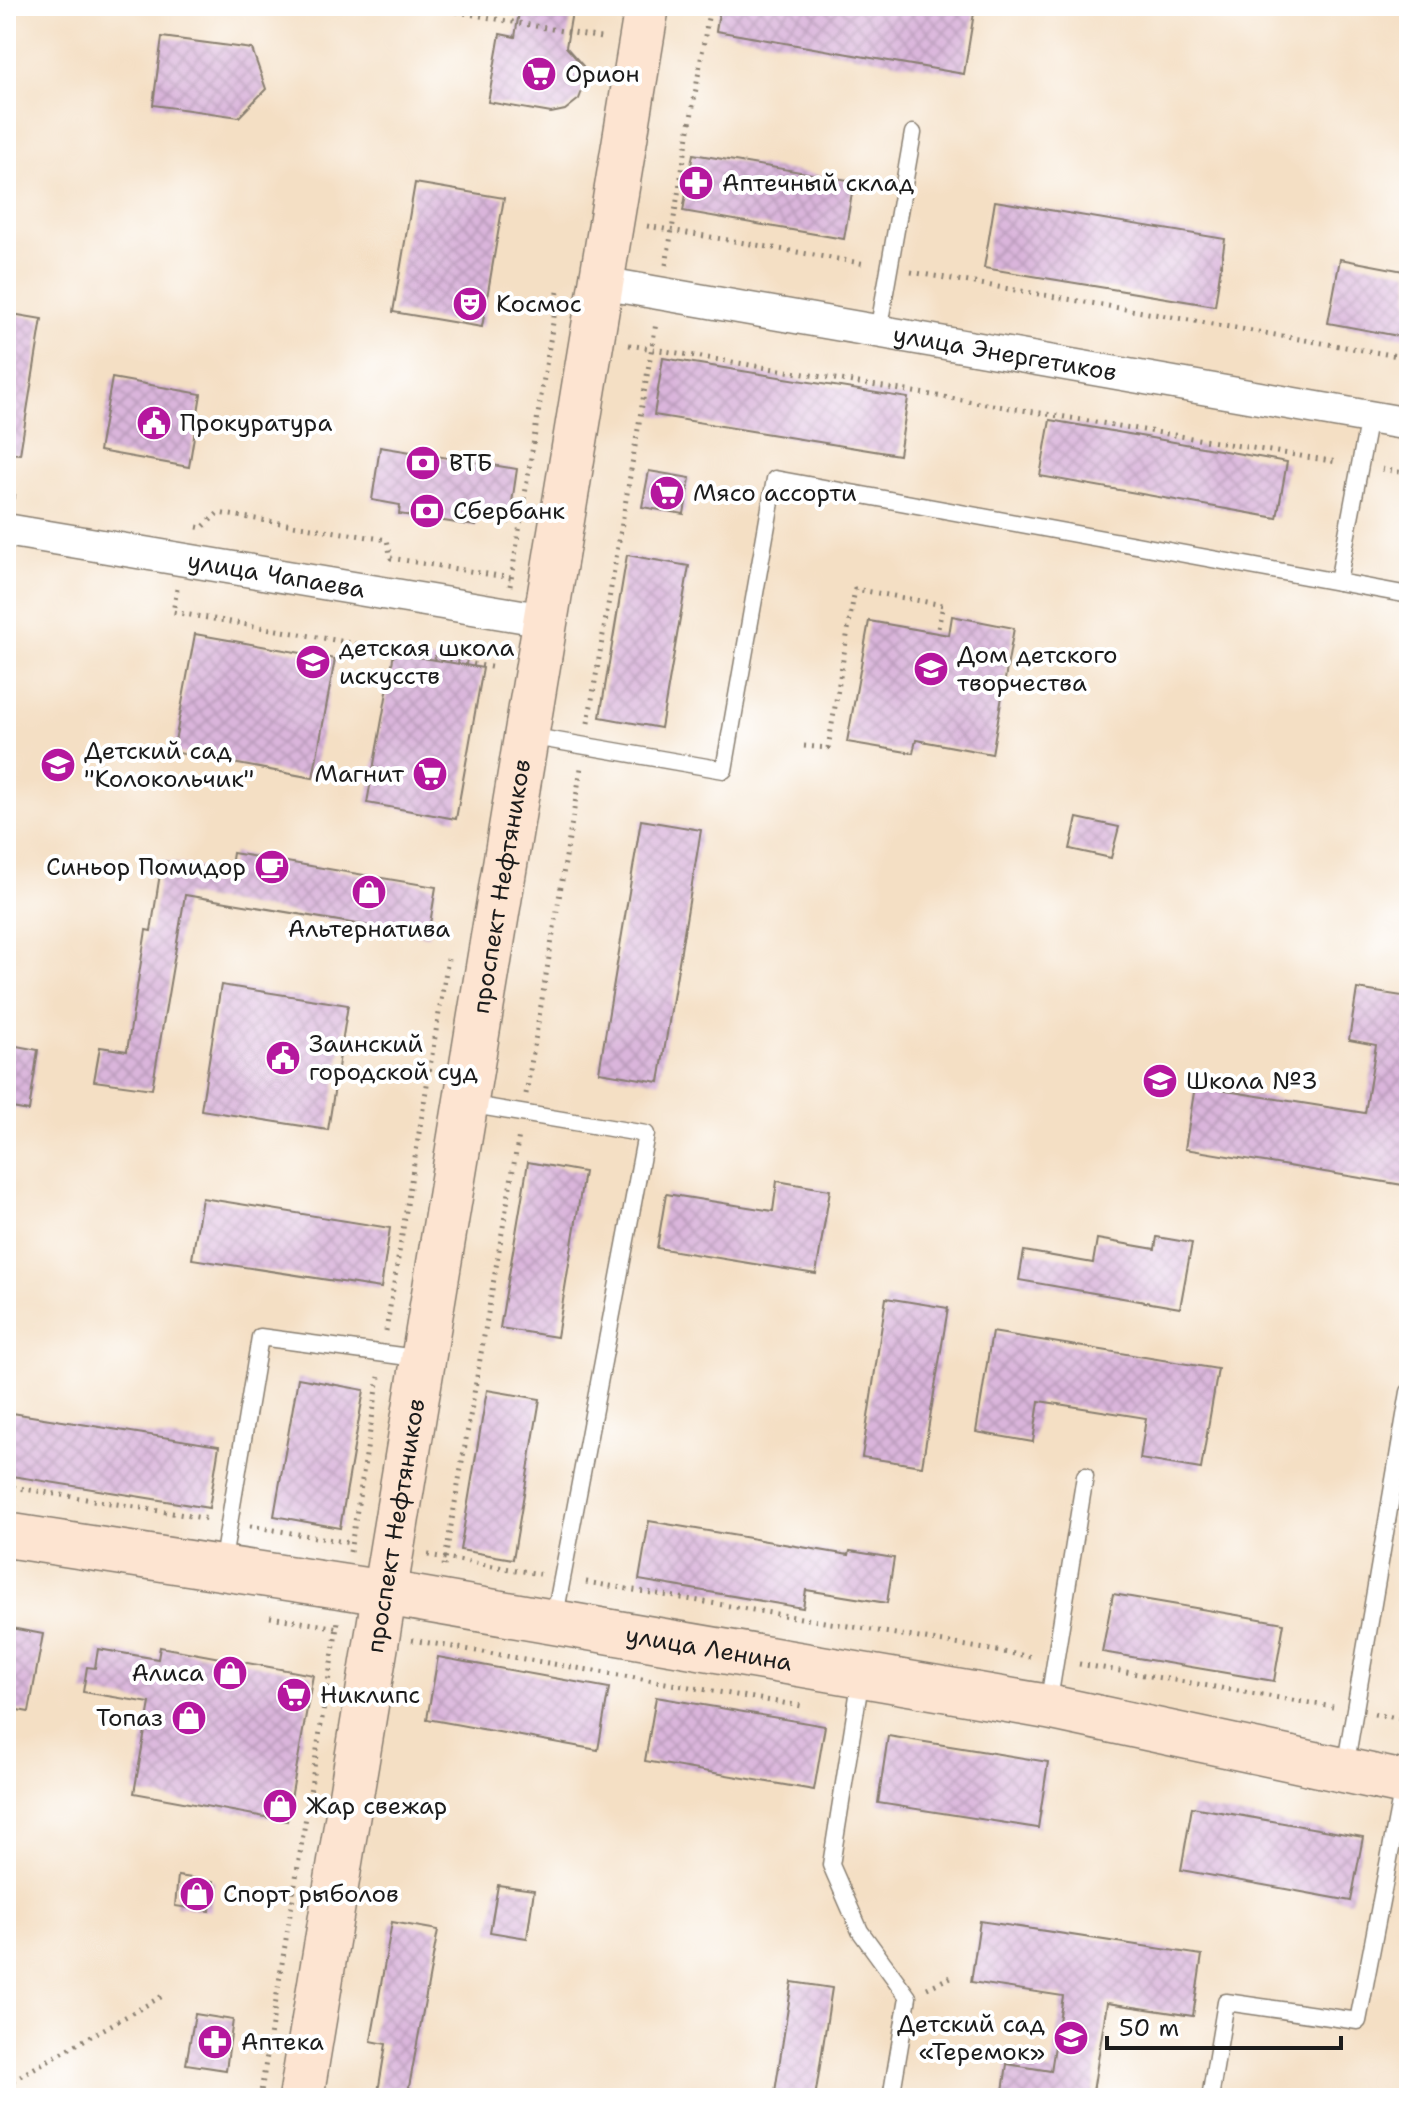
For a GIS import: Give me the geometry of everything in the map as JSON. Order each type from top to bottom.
[{"type":"main road","name":"проспект Нефтяников","points":[[301,2098],[365,1590],[403,1356],[466,1103],[527,735],[525,617],[580,285],[612,220],[647,6]]},
{"type":"main road","name":"улица Ленина","points":[[6,1535],[365,1590],[1048,1707],[1406,1784]]},
{"type":"street","name":"улица Энергетиков","points":[[580,285],[661,294],[1409,424]]},
{"type":"street","name":"улица Чапаева","points":[[6,530],[525,617]]},
{"type":"lane","points":[[878,332],[913,133]]},
{"type":"lane","points":[[1338,582],[1369,417]]},
{"type":"lane","points":[[527,735],[724,770],[775,479],[1409,595]]},
{"type":"lane","points":[[466,1103],[646,1134],[554,1622]]},
{"type":"lane","points":[[222,1568],[260,1337],[403,1356]]},
{"type":"lane","points":[[1344,1773],[1409,1392]]},
{"type":"lane","points":[[1048,1707],[1085,1476]]},
{"type":"lane","points":[[861,1675],[831,1865],[860,1931],[908,1997],[891,2098]]},
{"type":"lane","points":[[1210,2098],[1226,2002],[1358,2021],[1406,1784]]},
{"type":"path","points":[[425,6],[601,38]]},
{"type":"path","points":[[447,1559],[710,6]]},
{"type":"path","points":[[598,52],[602,27]]},
{"type":"path","points":[[612,220],[1409,358]]},
{"type":"path","points":[[494,683],[496,668],[525,617],[511,578],[572,335],[580,285]]},
{"type":"path","points":[[572,335],[1409,474]]},
{"type":"path","points":[[6,495],[21,497]]},
{"type":"path","points":[[187,525],[202,528],[218,513],[387,540],[391,558],[511,578]]},
{"type":"path","points":[[177,587],[173,612],[496,668]]},
{"type":"path","points":[[804,746],[828,748],[855,589],[943,605],[937,633]]},
{"type":"path","points":[[260,2098],[365,1590],[403,1356],[450,948]]},
{"type":"path","points":[[6,1486],[1409,1720]]},
{"type":"path","points":[[6,2084],[39,2069],[166,1994]]},
{"type":"building","name":"Орион","points":[[520,6],[573,6],[566,47],[583,66],[585,83],[579,99],[565,110],[551,113],[488,102],[500,34],[515,37]]},
{"type":"building","points":[[720,6],[933,6],[974,13],[964,74],[716,31]]},
{"type":"building","points":[[162,37],[252,49],[266,89],[239,117],[153,105]]},
{"type":"building","points":[[693,154],[854,181],[844,239],[683,211]]},
{"type":"building","points":[[415,183],[504,198],[482,327],[393,312]]},
{"type":"building","points":[[995,201],[1225,239],[1215,306],[984,268]]},
{"type":"building","points":[[1340,259],[1409,272],[1409,338],[1328,323]]},
{"type":"building","points":[[6,313],[42,319],[20,454],[6,453]]},
{"type":"building","points":[[663,358],[908,398],[899,455],[654,415]]},
{"type":"building","points":[[112,378],[201,394],[189,467],[99,451]]},
{"type":"building","points":[[1050,420],[1287,462],[1277,518],[1040,476]]},
{"type":"building","points":[[380,447],[517,469],[509,523],[478,518],[476,526],[399,514],[400,505],[372,500]]},
{"type":"building","points":[[649,471],[690,478],[684,514],[642,507]]},
{"type":"building","points":[[627,555],[689,566],[661,728],[600,717]]},
{"type":"building","points":[[952,616],[1014,628],[992,754],[916,740],[913,753],[847,742],[869,621],[949,635]]},
{"type":"building","points":[[195,634],[335,659],[313,778],[173,752]]},
{"type":"building","points":[[394,653],[483,668],[456,819],[367,803]]},
{"type":"building","points":[[1077,818],[1119,827],[1111,858],[1070,849]]},
{"type":"building","points":[[641,820],[701,830],[659,1082],[599,1072]]},
{"type":"building","points":[[233,853],[436,887],[428,936],[185,895],[152,1089],[94,1081],[100,1047],[127,1051],[146,930],[151,931],[162,861],[230,872]]},
{"type":"building","points":[[221,985],[348,1005],[328,1130],[201,1110]]},
{"type":"building","points":[[1357,989],[1409,997],[1409,1186],[1185,1149],[1195,1086],[1365,1113],[1376,1045],[1349,1040]]},
{"type":"building","points":[[6,1044],[38,1050],[29,1111],[6,1107]]},
{"type":"building","points":[[528,1162],[584,1172],[557,1337],[500,1328]]},
{"type":"building","points":[[777,1181],[830,1190],[816,1274],[657,1248],[666,1194],[773,1211]]},
{"type":"building","points":[[202,1198],[390,1228],[381,1288],[192,1259]]},
{"type":"building","points":[[1157,1237],[1192,1243],[1180,1308],[1019,1280],[1024,1251],[1093,1263],[1097,1239],[1155,1249]]},
{"type":"building","points":[[886,1298],[948,1308],[922,1466],[862,1457]]},
{"type":"building","points":[[992,1332],[1218,1369],[1201,1469],[1140,1459],[1146,1418],[1039,1401],[1033,1442],[976,1432]]},
{"type":"building","points":[[298,1378],[364,1390],[340,1528],[274,1516]]},
{"type":"building","points":[[487,1390],[540,1399],[513,1559],[460,1550]]},
{"type":"building","points":[[6,1412],[219,1446],[209,1508],[6,1475]]},
{"type":"building","points":[[649,1521],[849,1555],[850,1551],[894,1558],[887,1603],[806,1590],[803,1608],[639,1580]]},
{"type":"building","points":[[1113,1594],[1284,1623],[1274,1681],[1102,1652]]},
{"type":"building","points":[[6,1627],[43,1634],[29,1712],[6,1708]]},
{"type":"building","points":[[160,1647],[313,1675],[287,1821],[134,1793],[150,1703],[83,1692],[87,1667],[95,1668],[98,1649],[158,1659]]},
{"type":"building","points":[[438,1657],[609,1688],[598,1750],[427,1719]]},
{"type":"building","points":[[656,1697],[825,1726],[814,1790],[645,1761]]},
{"type":"building","points":[[888,1736],[1048,1762],[1038,1828],[878,1803]]},
{"type":"building","points":[[1192,1807],[1363,1837],[1351,1901],[1181,1870]]},
{"type":"building","points":[[178,1876],[214,1881],[210,1911],[175,1906]]},
{"type":"building","points":[[498,1885],[534,1890],[527,1938],[490,1932]]},
{"type":"building","points":[[980,1921],[1202,1955],[1193,2016],[1107,2003],[1092,2098],[1002,2098],[1007,2064],[1051,2071],[1063,1996],[971,1982]]},
{"type":"building","points":[[392,1922],[438,1930],[407,2098],[377,2098],[386,2044],[371,2041]]},
{"type":"building","points":[[792,1982],[832,1988],[815,2098],[774,2098]]},
{"type":"building","points":[[195,2014],[233,2020],[226,2070],[186,2064]]},
{"type":"place","name":"Орион","points":[[539,74]]},
{"type":"place","name":"Аптечный склад","points":[[696,183]]},
{"type":"place","name":"Космос","points":[[470,304]]},
{"type":"place","name":"Прокуратура","points":[[154,423]]},
{"type":"place","name":"ВТБ","points":[[423,463]]},
{"type":"place","name":"Мясо ассорти","points":[[667,493]]},
{"type":"place","name":"Сбербанк","points":[[427,511]]},
{"type":"place","name":"детская школа искусств","points":[[313,662]]},
{"type":"place","name":"Дом детского творчества","points":[[931,669]]},
{"type":"place","name":"Детский сад \"Колокольчик\"","points":[[58,765]]},
{"type":"place","name":"Магнит","points":[[430,774]]},
{"type":"place","name":"Синьор Помидор","points":[[272,867]]},
{"type":"place","name":"Альтернатива","points":[[369,892]]},
{"type":"place","name":"Заинский городской суд","points":[[283,1058]]},
{"type":"place","name":"Школа №3","points":[[1160,1081]]},
{"type":"place","name":"Алиса","points":[[230,1673]]},
{"type":"place","name":"Никлипс","points":[[294,1695]]},
{"type":"place","name":"Топаз","points":[[189,1718]]},
{"type":"place","name":"Жар свежар","points":[[280,1806]]},
{"type":"place","name":"Спорт рыболов","points":[[197,1894]]},
{"type":"place","name":"Детский сад «Теремок»","points":[[1071,2038]]},
{"type":"place","name":"Аптека","points":[[215,2042]]}]
